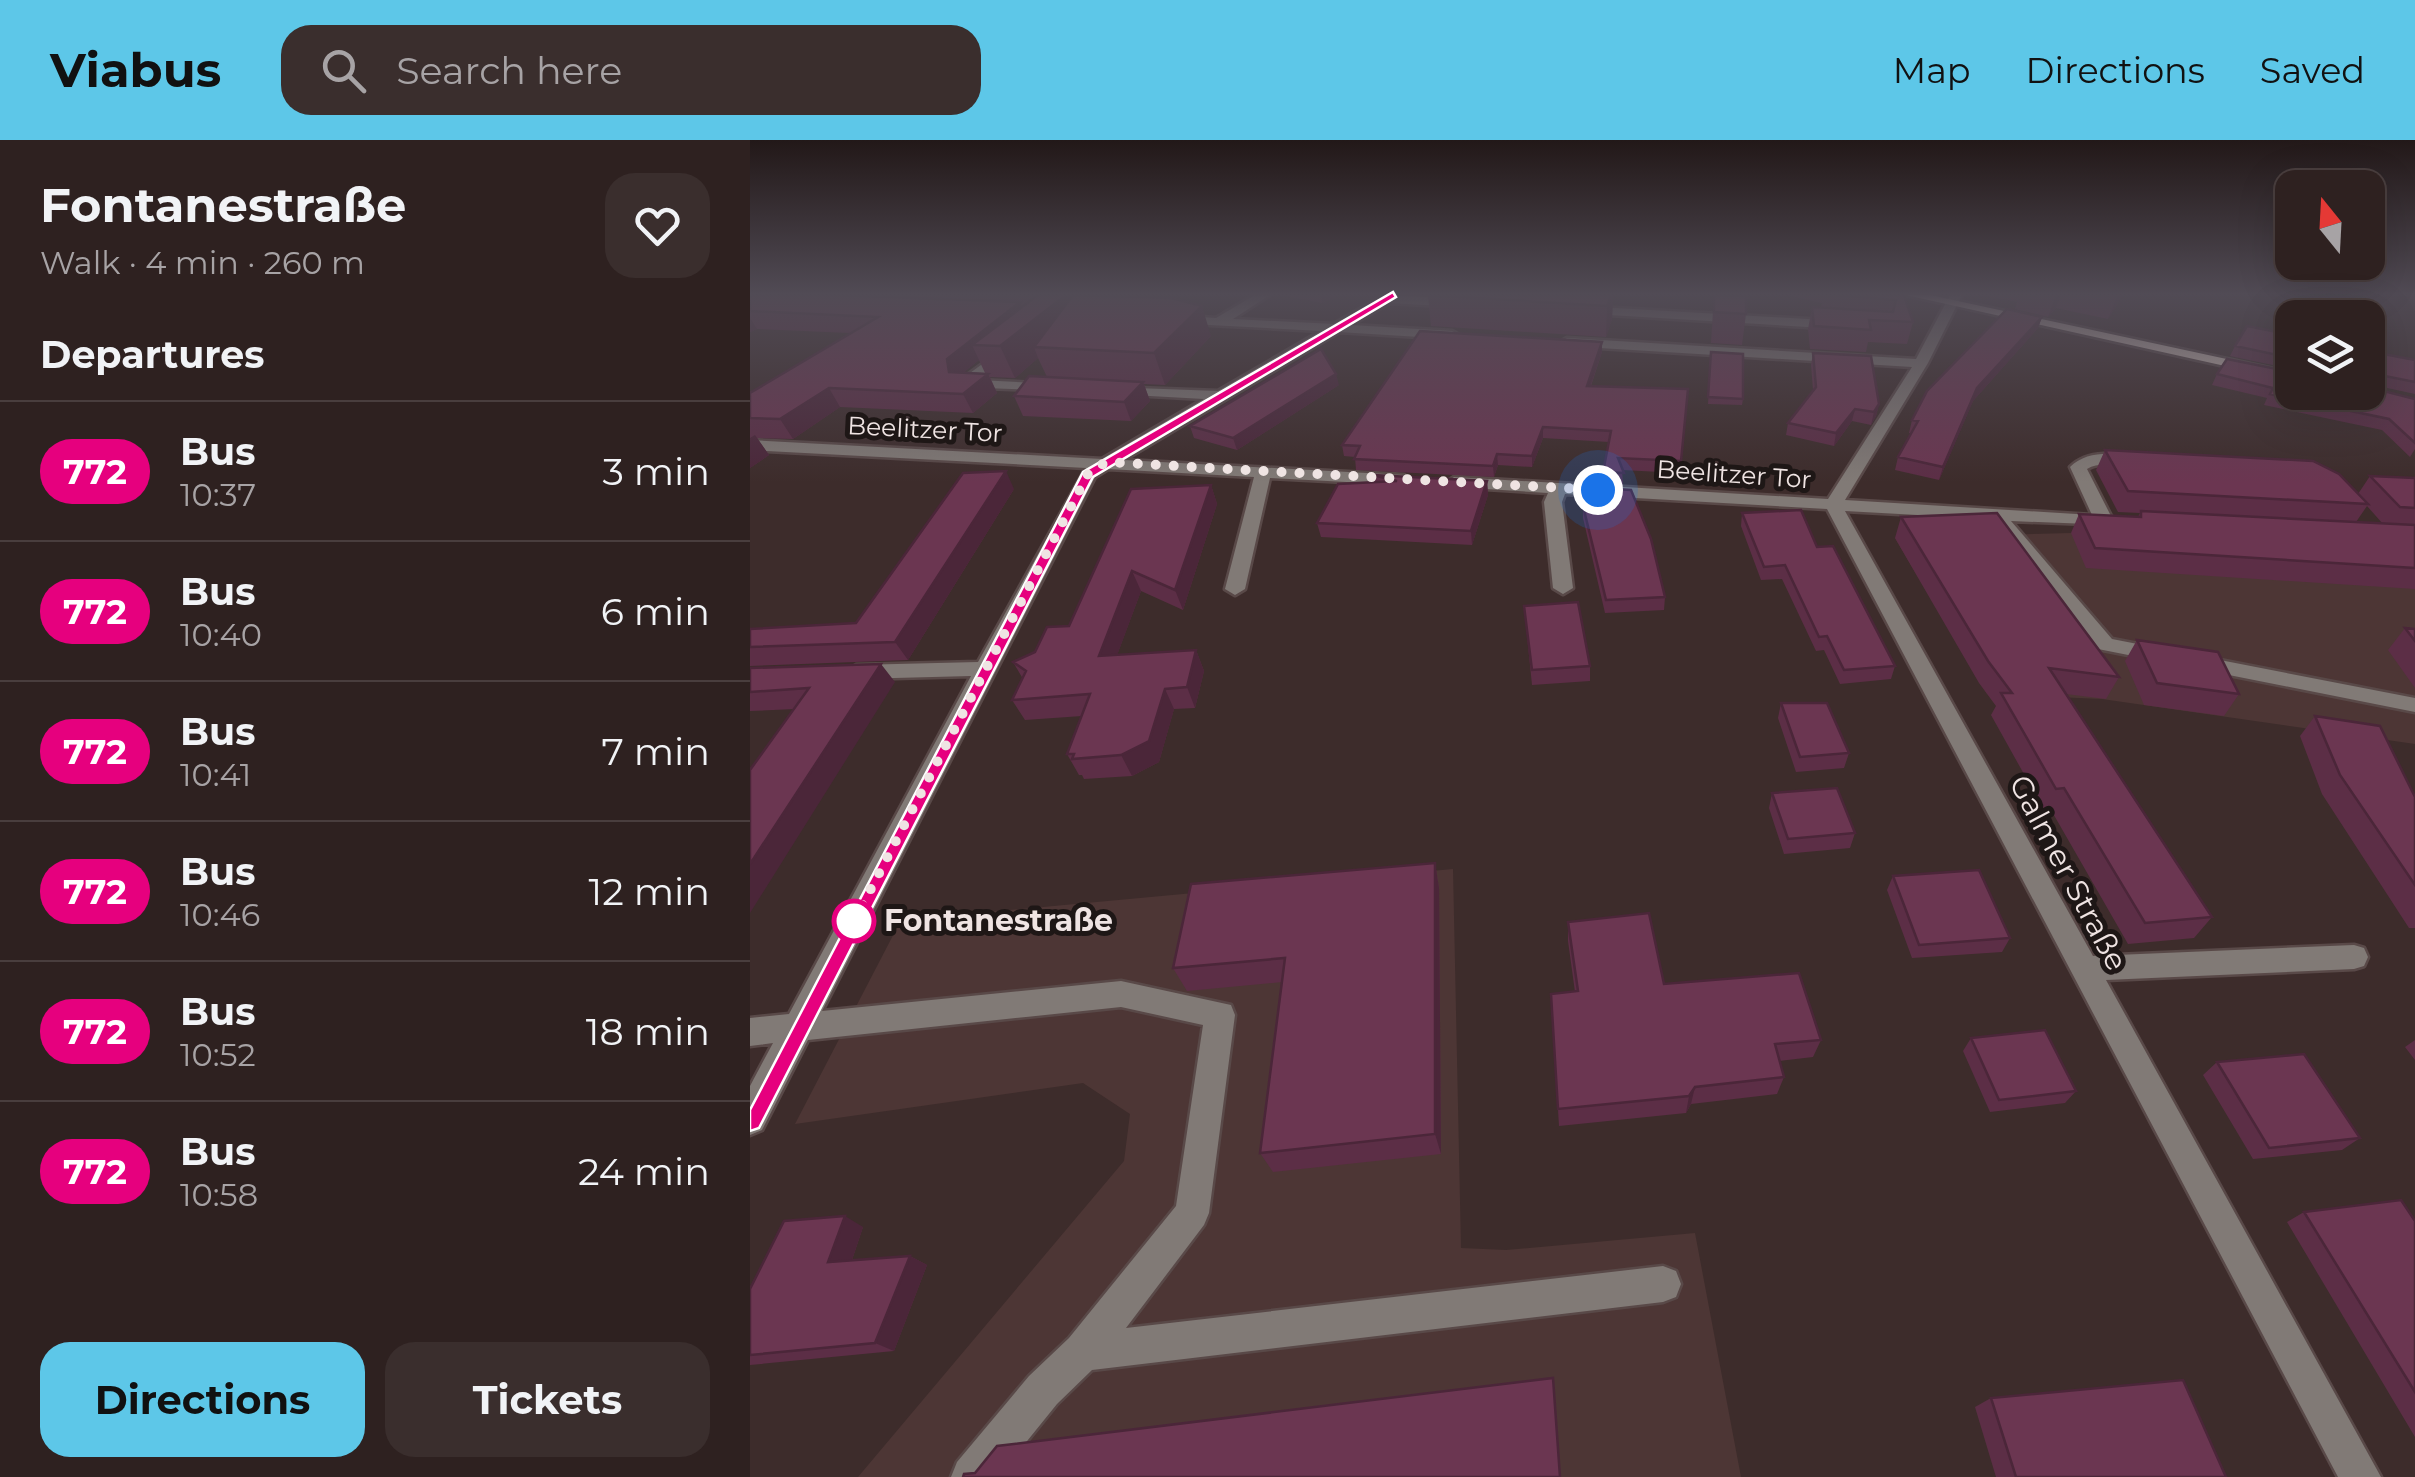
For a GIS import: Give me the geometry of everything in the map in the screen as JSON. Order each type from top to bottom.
[{"type":"main road","points":[[2207,357],[2275,373]]},
{"type":"street","points":[[997,357],[964,384],[1076,388]]},
{"type":"street","points":[[750,1119],[1088,474],[1289,357]]},
{"type":"street","points":[[1823,357],[1921,363]]},
{"type":"street","points":[[1833,505],[1924,357]]},
{"type":"street","points":[[1094,389],[1224,396]]},
{"type":"street","name":"Beelitzer Tor","points":[[750,445],[1421,481]]},
{"type":"street","points":[[2104,521],[2078,467],[2081,463],[2100,459],[2160,462]]},
{"type":"street","points":[[1235,590],[1263,473]]},
{"type":"street","name":"Beelitzer Tor","points":[[1441,482],[2124,522]]},
{"type":"street","points":[[1559,488],[1553,502],[1563,588]]},
{"type":"street","name":"Galmer Straße","points":[[1833,505],[2360,1477]]},
{"type":"street","points":[[1997,515],[2105,644],[2415,705]]},
{"type":"street","points":[[831,673],[986,669]]},
{"type":"street","points":[[2082,968],[2354,957]]},
{"type":"street","points":[[750,1032],[1121,994],[1220,1015],[1192,1213],[1083,1352],[1044,1390],[972,1477]]},
{"type":"street","points":[[1083,1352],[1663,1284]]},
{"type":"shaded area","points":[[2071,533],[2415,554],[2415,744],[2102,699],[1987,694],[1895,538]]},
{"type":"shaded area","points":[[1453,869],[1461,1248],[1506,1250],[1695,1233],[1741,1477],[858,1477],[1124,1161],[1130,1114],[1083,1083],[795,1124],[901,920]]},
{"type":"building","points":[[810,357],[949,357],[949,372],[988,374],[963,394],[829,388],[780,419],[750,418],[750,393]]},
{"type":"building","points":[[1307,357],[1326,357],[1336,374],[1233,438],[1190,426]]},
{"type":"building","points":[[1402,357],[1597,357],[1587,386],[1688,389],[1681,461],[1618,458],[1624,473],[1603,472],[1611,431],[1543,427],[1532,456],[1497,454],[1493,466],[1354,459],[1360,446],[1342,445]]},
{"type":"building","points":[[1711,357],[1743,357],[1743,399],[1708,397]]},
{"type":"building","points":[[1813,357],[1871,357],[1879,404],[1874,412],[1855,409],[1836,433],[1788,423],[1816,387]]},
{"type":"building","points":[[1960,357],[2005,357],[1977,388],[1943,467],[1898,457],[1918,421],[1912,420],[1927,391]]},
{"type":"building","points":[[2385,357],[2415,360],[2415,382],[2385,376]]},
{"type":"building","points":[[2227,359],[2275,369],[2275,395],[2270,394],[2273,388],[2217,374]]},
{"type":"building","points":[[1029,376],[1143,382],[1124,402],[1014,396]]},
{"type":"building","points":[[2385,391],[2415,399],[2415,443],[2389,419],[2346,410],[2385,410]]},
{"type":"building","points":[[2105,450],[2313,461],[2339,474],[2368,504],[2128,491]]},
{"type":"building","points":[[1006,471],[895,642],[750,647],[750,629],[856,623],[963,473]]},
{"type":"building","points":[[1373,475],[1487,481],[1471,531],[1317,523],[1338,484],[1397,481]]},
{"type":"building","points":[[2370,476],[2415,478],[2415,508],[2400,507]]},
{"type":"building","points":[[1211,485],[1175,590],[1132,571],[1099,656],[1196,650],[1187,687],[1165,689],[1149,741],[1121,755],[1072,759],[1074,754],[1067,754],[1090,694],[1012,700],[1026,671],[1013,662],[1035,652],[1047,627],[1069,626],[1131,489]]},
{"type":"building","points":[[1599,488],[1631,490],[1651,539],[1665,597],[1606,600],[1583,506],[1596,504]]},
{"type":"building","points":[[1801,510],[1817,547],[1833,546],[1895,666],[1844,670],[1827,636],[1819,637],[1785,565],[1764,567],[1742,513]]},
{"type":"building","points":[[2141,511],[2415,525],[2415,568],[2095,548],[2079,514],[2141,517]]},
{"type":"building","points":[[1997,513],[2119,677],[2049,668],[2212,917],[2145,923],[2064,788],[2056,789],[2001,693],[2012,693],[1988,661],[1901,517]]},
{"type":"building","points":[[1578,602],[1590,666],[1532,670],[1524,606]]},
{"type":"building","points":[[2137,640],[2218,652],[2239,694],[2157,683]]},
{"type":"building","points":[[881,664],[750,864],[750,770],[809,688],[750,692],[750,668]]},
{"type":"building","points":[[1781,703],[1827,703],[1849,753],[1800,757]]},
{"type":"building","points":[[2315,716],[2380,726],[2415,797],[2415,885],[2340,775]]},
{"type":"building","points":[[1837,788],[1855,833],[1788,839],[1772,793]]},
{"type":"building","points":[[1435,863],[1435,1134],[1260,1153],[1285,958],[1173,968],[1191,884]]},
{"type":"building","points":[[1979,870],[2010,938],[1919,945],[1893,876]]},
{"type":"building","points":[[1649,913],[1664,984],[1799,973],[1821,1040],[1775,1044],[1784,1077],[1695,1087],[1689,1096],[1558,1109],[1551,994],[1578,991],[1568,922]]},
{"type":"building","points":[[2045,1030],[2076,1091],[1999,1100],[1971,1038]]},
{"type":"building","points":[[2304,1054],[2360,1138],[2269,1148],[2217,1062]]},
{"type":"building","points":[[2401,1200],[2415,1221],[2415,1392],[2304,1212]]},
{"type":"building","points":[[845,1216],[828,1262],[910,1256],[875,1343],[750,1355],[750,1289],[784,1221]]},
{"type":"building","points":[[1553,1378],[1560,1477],[963,1477],[975,1473],[997,1446]]},
{"type":"building","points":[[2183,1380],[2226,1477],[2016,1477],[1991,1398]]},
{"type":"bus line","name":"772","points":[[750,1119],[1088,474],[1289,357]]},
{"type":"place","name":"Fontanestraße","points":[[854,921]]},
{"type":"route","points":[[854,921],[1088,474],[1106,462],[1598,490]]}]
